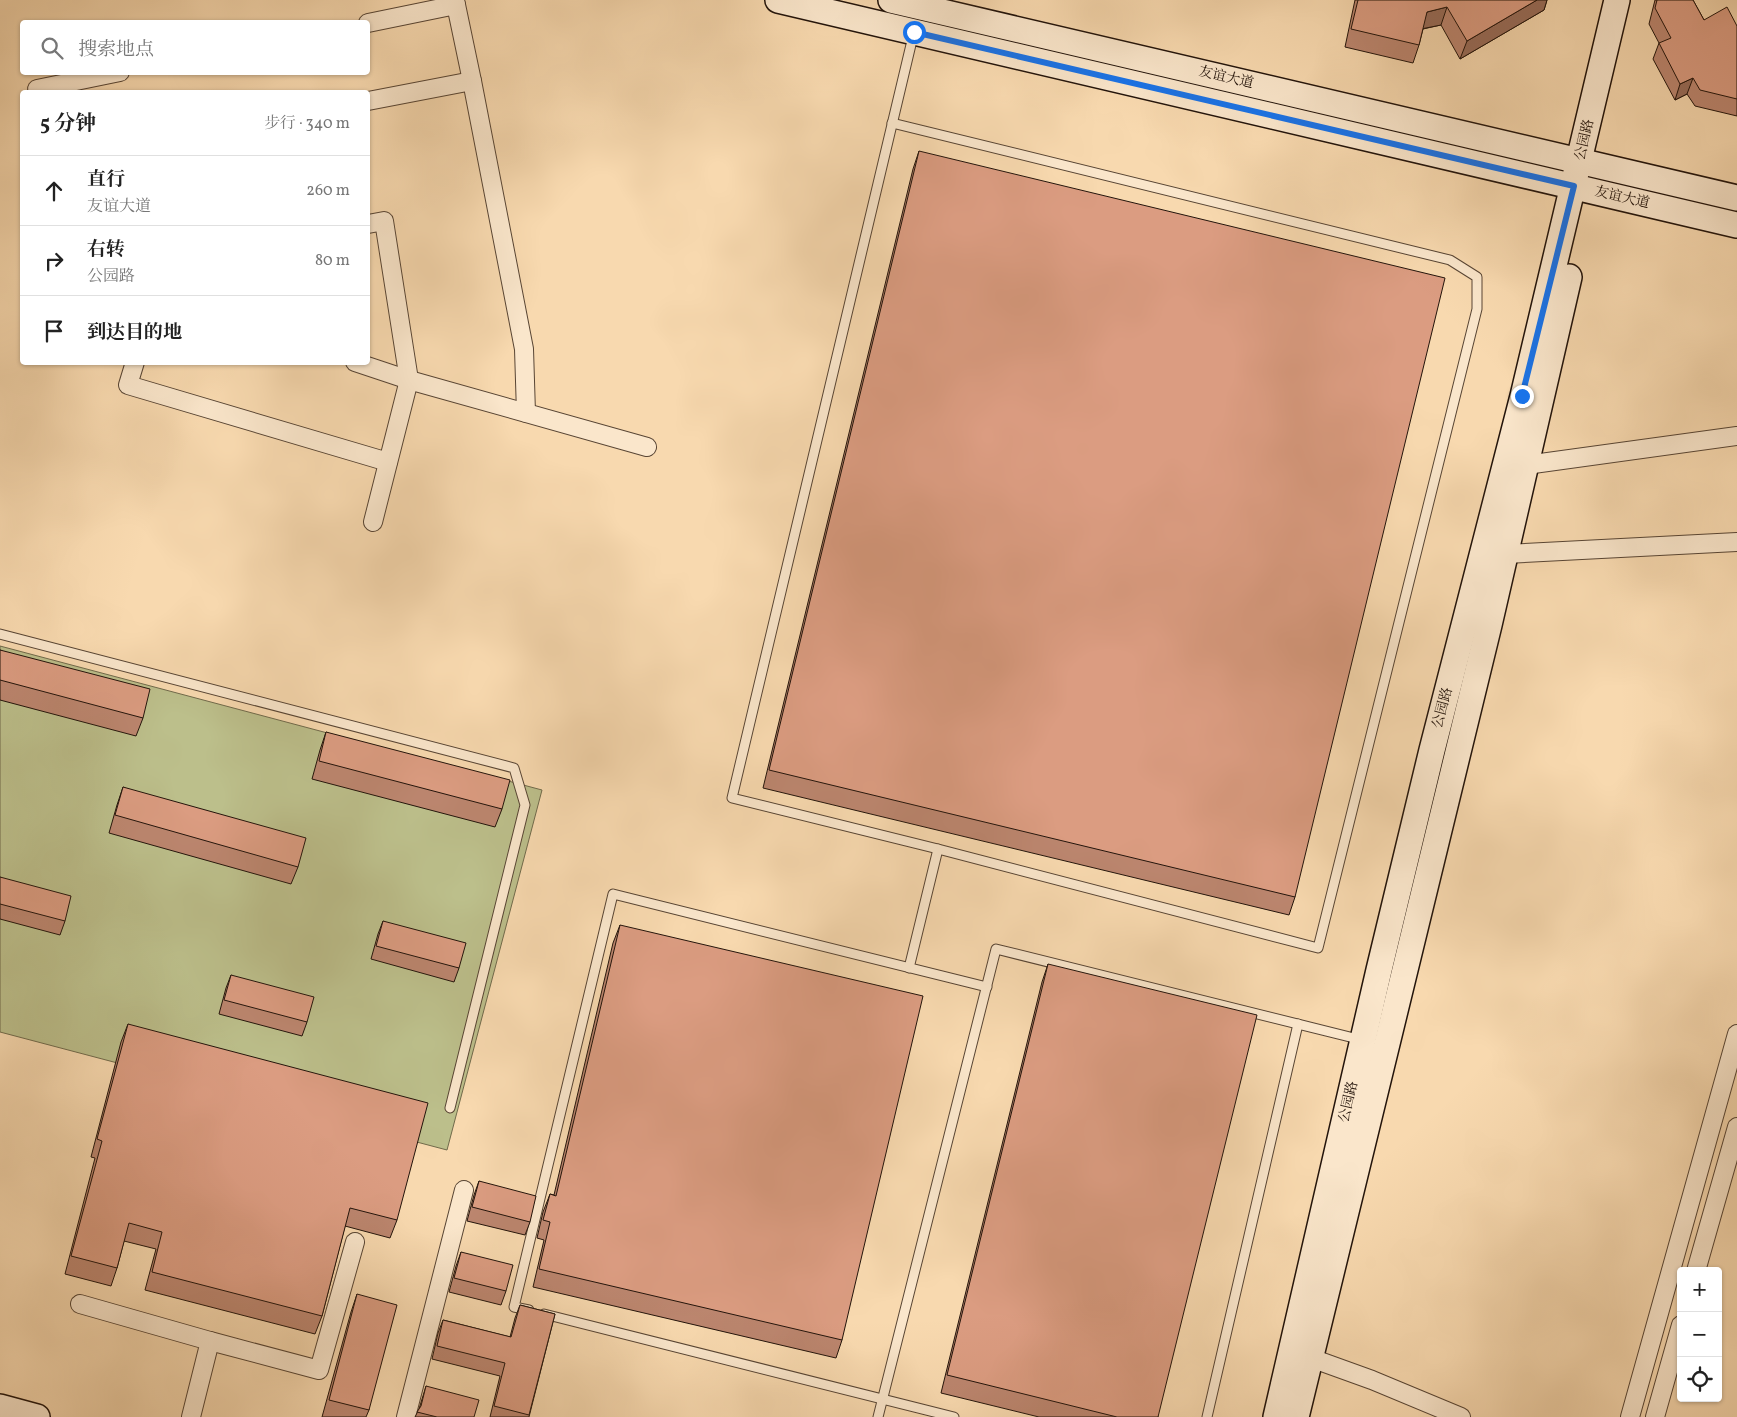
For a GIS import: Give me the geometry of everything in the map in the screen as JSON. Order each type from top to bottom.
[{"type":"street","name":"友谊大道","points":[[778,0],[1737,224]]},
{"type":"street","name":"友谊大道","points":[[891,0],[1737,198]]},
{"type":"street","name":"公园路","points":[[1276,1417],[1430,759],[1485,546],[1582,188],[1618,0]]},
{"type":"street","points":[[1587,163],[1633,0]]},
{"type":"street","points":[[370,23],[455,3],[472,80],[524,349],[526,413]]},
{"type":"street","points":[[37,89],[105,75]]},
{"type":"street","points":[[370,101],[472,80]]},
{"type":"street","points":[[1296,1417],[1506,554],[1526,466],[1582,188]]},
{"type":"street","points":[[370,224],[384,220],[408,380],[373,522]]},
{"type":"street","points":[[134,365],[128,385],[388,462]]},
{"type":"street","points":[[364,365],[408,380],[647,447]]},
{"type":"street","points":[[1526,466],[1737,436]]},
{"type":"street","points":[[1506,554],[1737,542]]},
{"type":"street","points":[[1630,1417],[1737,1034]]},
{"type":"street","points":[[1697,1267],[1737,1127]]},
{"type":"street","points":[[406,1417],[464,1190]]},
{"type":"street","points":[[80,1304],[319,1370],[355,1242]]},
{"type":"street","points":[[1654,1417],[1677,1339]]},
{"type":"street","points":[[191,1417],[210,1341]]},
{"type":"street","points":[[1311,1358],[1372,1380],[1461,1417]]},
{"type":"street","points":[[0,1407],[37,1417]]},
{"type":"lane","points":[[892,123],[1450,260],[1477,277],[1477,309],[1318,948],[938,849],[732,798],[892,123],[914,32]]},
{"type":"lane","points":[[0,634],[514,768],[525,805],[450,1108]]},
{"type":"lane","points":[[909,968],[938,849]]},
{"type":"lane","points":[[954,1417],[514,1306],[613,894],[987,987]]},
{"type":"lane","points":[[878,1417],[996,949],[1363,1040]]},
{"type":"lane","points":[[1207,1417],[1298,1024]]},
{"type":"green space","points":[[0,646],[542,790],[447,1150],[0,1032]]},
{"type":"building","points":[[1358,0],[1537,0],[1467,41],[1447,7],[1427,12],[1419,45],[1351,29]]},
{"type":"building","points":[[1657,0],[1693,0],[1704,20],[1727,7],[1737,26],[1737,99],[1700,90],[1693,78],[1680,84],[1659,43],[1671,38],[1655,8]]},
{"type":"building","points":[[919,151],[1445,278],[1295,897],[769,770]]},
{"type":"building","points":[[0,650],[150,689],[143,718],[0,680]]},
{"type":"building","points":[[326,732],[510,780],[502,809],[319,761]]},
{"type":"building","points":[[123,787],[306,838],[298,867],[115,815]]},
{"type":"building","points":[[0,877],[71,896],[65,921],[0,904]]},
{"type":"building","points":[[383,921],[466,943],[459,968],[376,946]]},
{"type":"building","points":[[620,925],[923,996],[842,1340],[539,1269],[550,1222],[543,1220],[550,1194],[556,1196]]},
{"type":"building","points":[[1048,964],[1257,1015],[1158,1417],[1117,1417],[947,1375]]},
{"type":"building","points":[[231,975],[314,997],[307,1022],[224,1000]]},
{"type":"building","points":[[128,1024],[428,1103],[397,1220],[350,1208],[322,1316],[152,1272],[162,1232],[129,1223],[117,1268],[71,1256],[102,1141],[97,1139]]},
{"type":"building","points":[[479,1181],[536,1196],[530,1222],[472,1207]]},
{"type":"building","points":[[461,1252],[513,1265],[506,1291],[454,1278]]},
{"type":"building","points":[[357,1294],[397,1305],[369,1410],[329,1400]]},
{"type":"building","points":[[520,1305],[555,1314],[529,1415],[494,1406],[505,1363],[437,1346],[443,1320],[511,1337]]},
{"type":"building","points":[[426,1386],[479,1400],[474,1417],[437,1417],[417,1412],[421,1406]]},
{"type":"route","points":[[914,32],[1574,186],[1522,396]]}]
